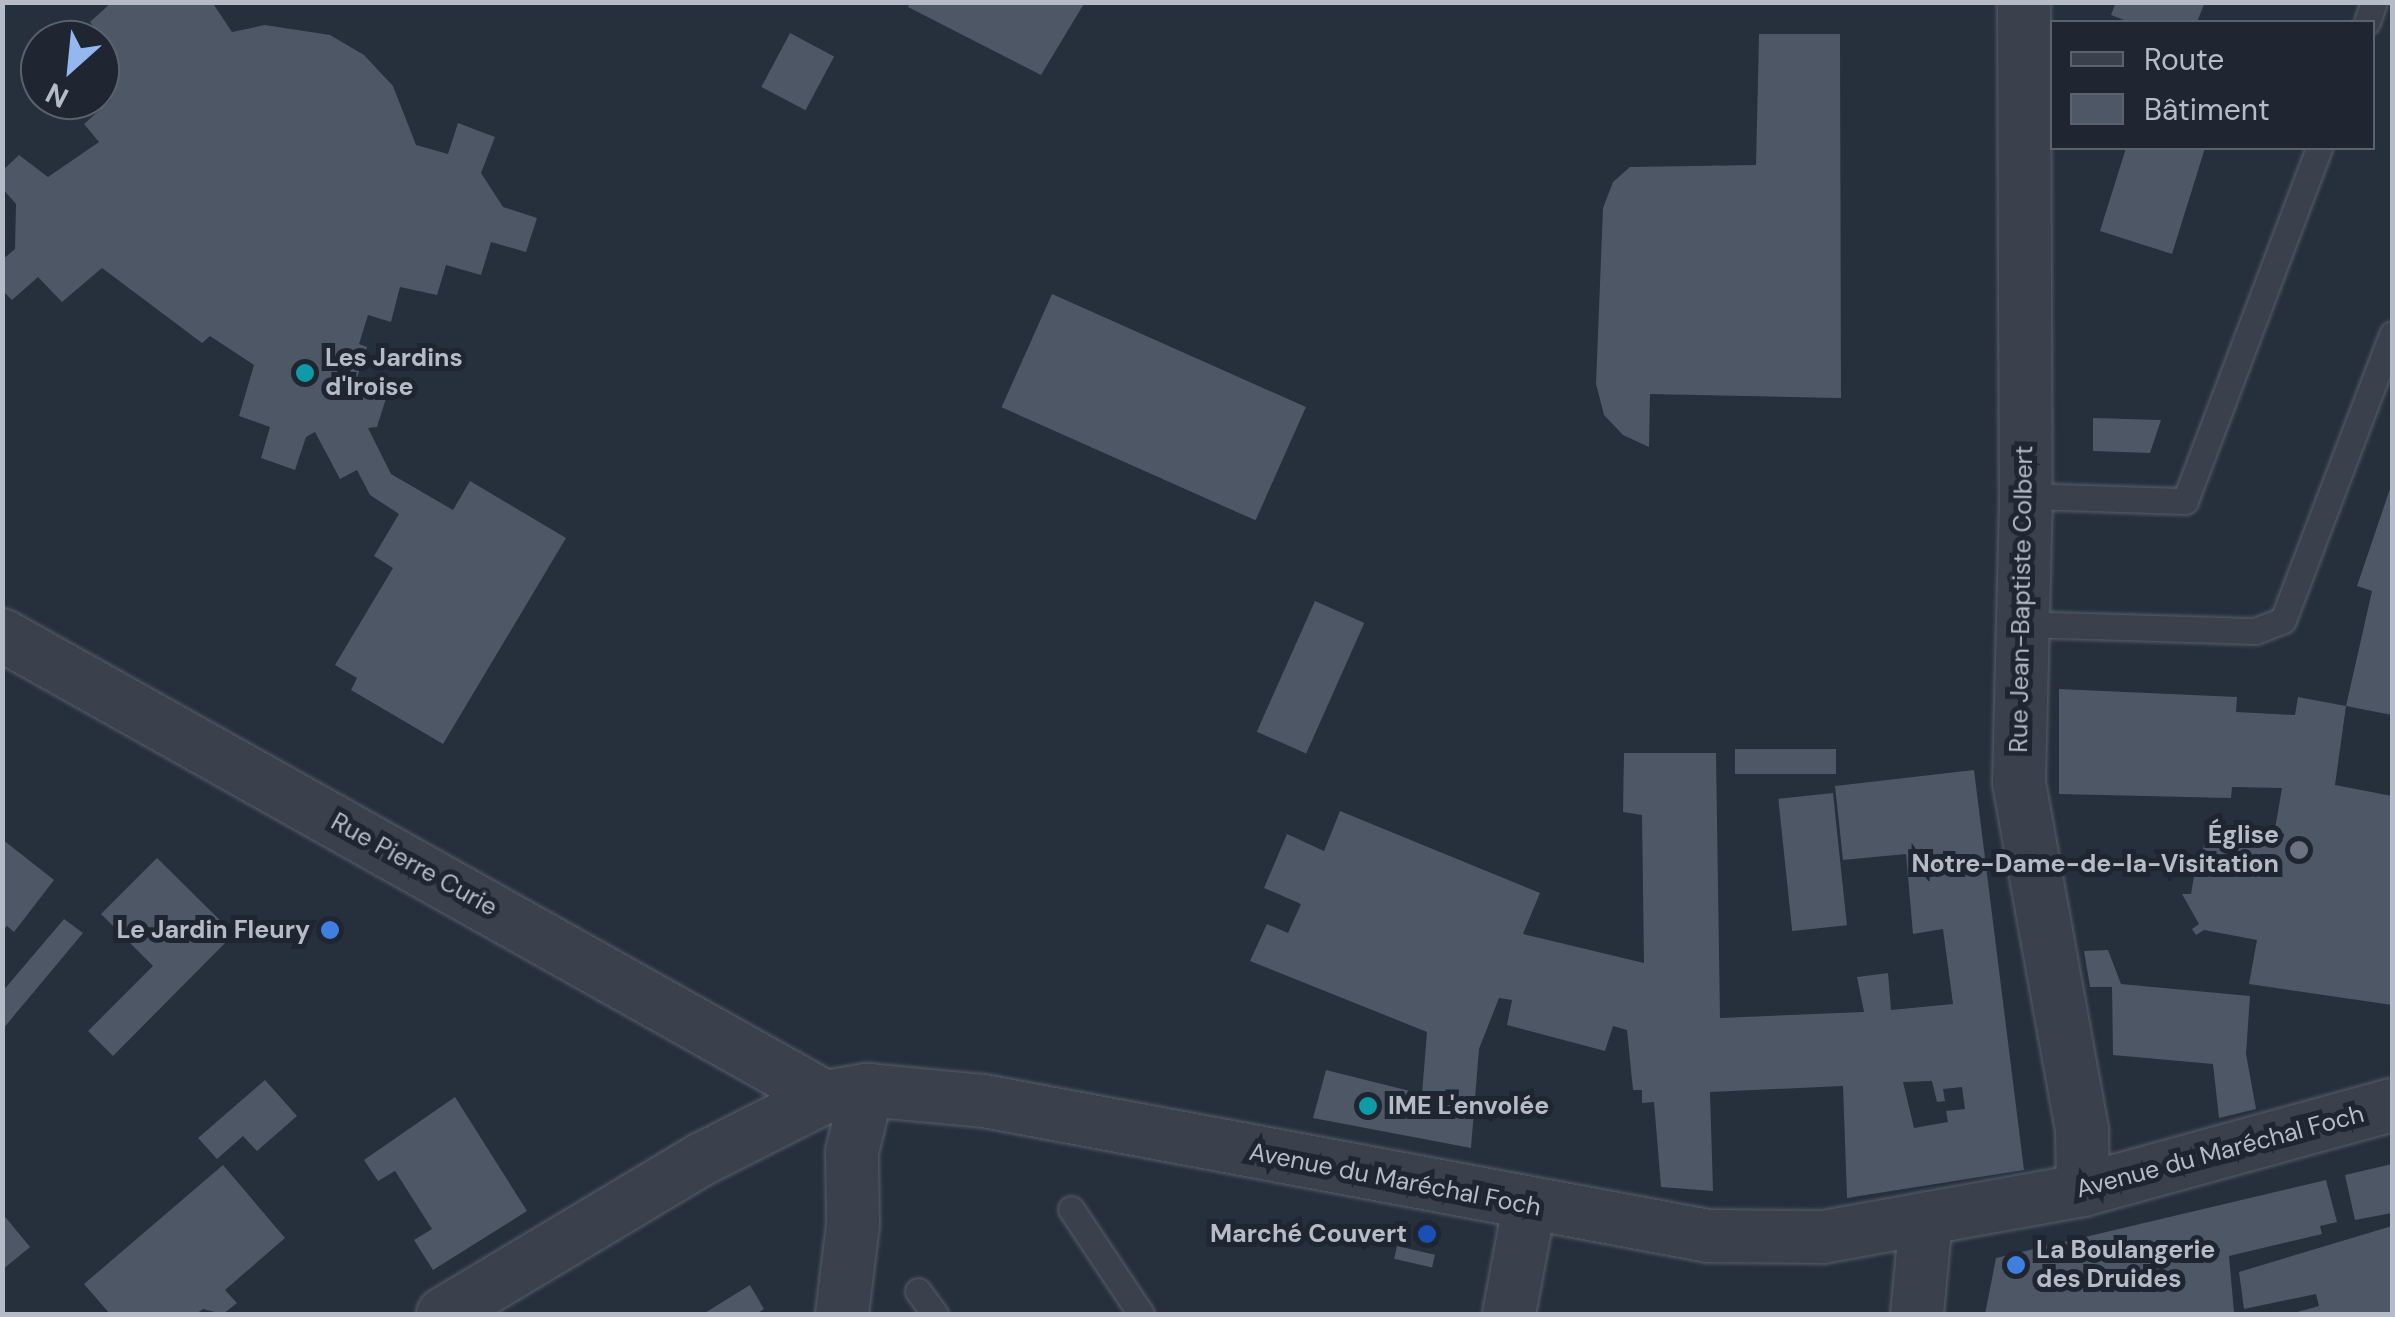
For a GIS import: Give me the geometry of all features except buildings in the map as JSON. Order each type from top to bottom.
[{"type":"street","name":"Rue Jean-Baptiste Colbert","points":[[2024,2],[2026,496],[2018,784],[2082,1131],[2083,1190]]},
{"type":"street","name":"Rue Pierre Curie","points":[[2,635],[846,1094]]},
{"type":"street","name":"Avenue du Maréchal Foch","points":[[846,1094],[984,1101],[1529,1207],[1708,1236],[1823,1237],[2083,1190],[2392,1105]]},
{"type":"street","points":[[443,1314],[636,1194],[846,1094],[852,1152],[842,1314]]},
{"type":"street","points":[[1510,1314],[1529,1207]]},
{"type":"street","points":[[1917,1314],[1926,1218]]},
{"type":"lane","points":[[2026,496],[2185,501],[2318,150]]},
{"type":"lane","points":[[2022,624],[2255,631],[2283,620],[2392,334]]},
{"type":"lane","points":[[1071,1209],[1140,1314]]},
{"type":"lane","points":[[918,1290],[935,1314]]},
{"type":"place","name":"Les Jardins d'Iroise","points":[[305,373]]},
{"type":"place","name":"Église Notre-Dame-de-la-Visitation","points":[[2299,850]]},
{"type":"place","name":"Le Jardin Fleury","points":[[330,930]]},
{"type":"place","name":"IME L'envolée","points":[[1368,1106]]},
{"type":"place","name":"Marché Couvert","points":[[1427,1234]]},
{"type":"place","name":"La Boulangerie des Druides","points":[[2016,1265]]}]
